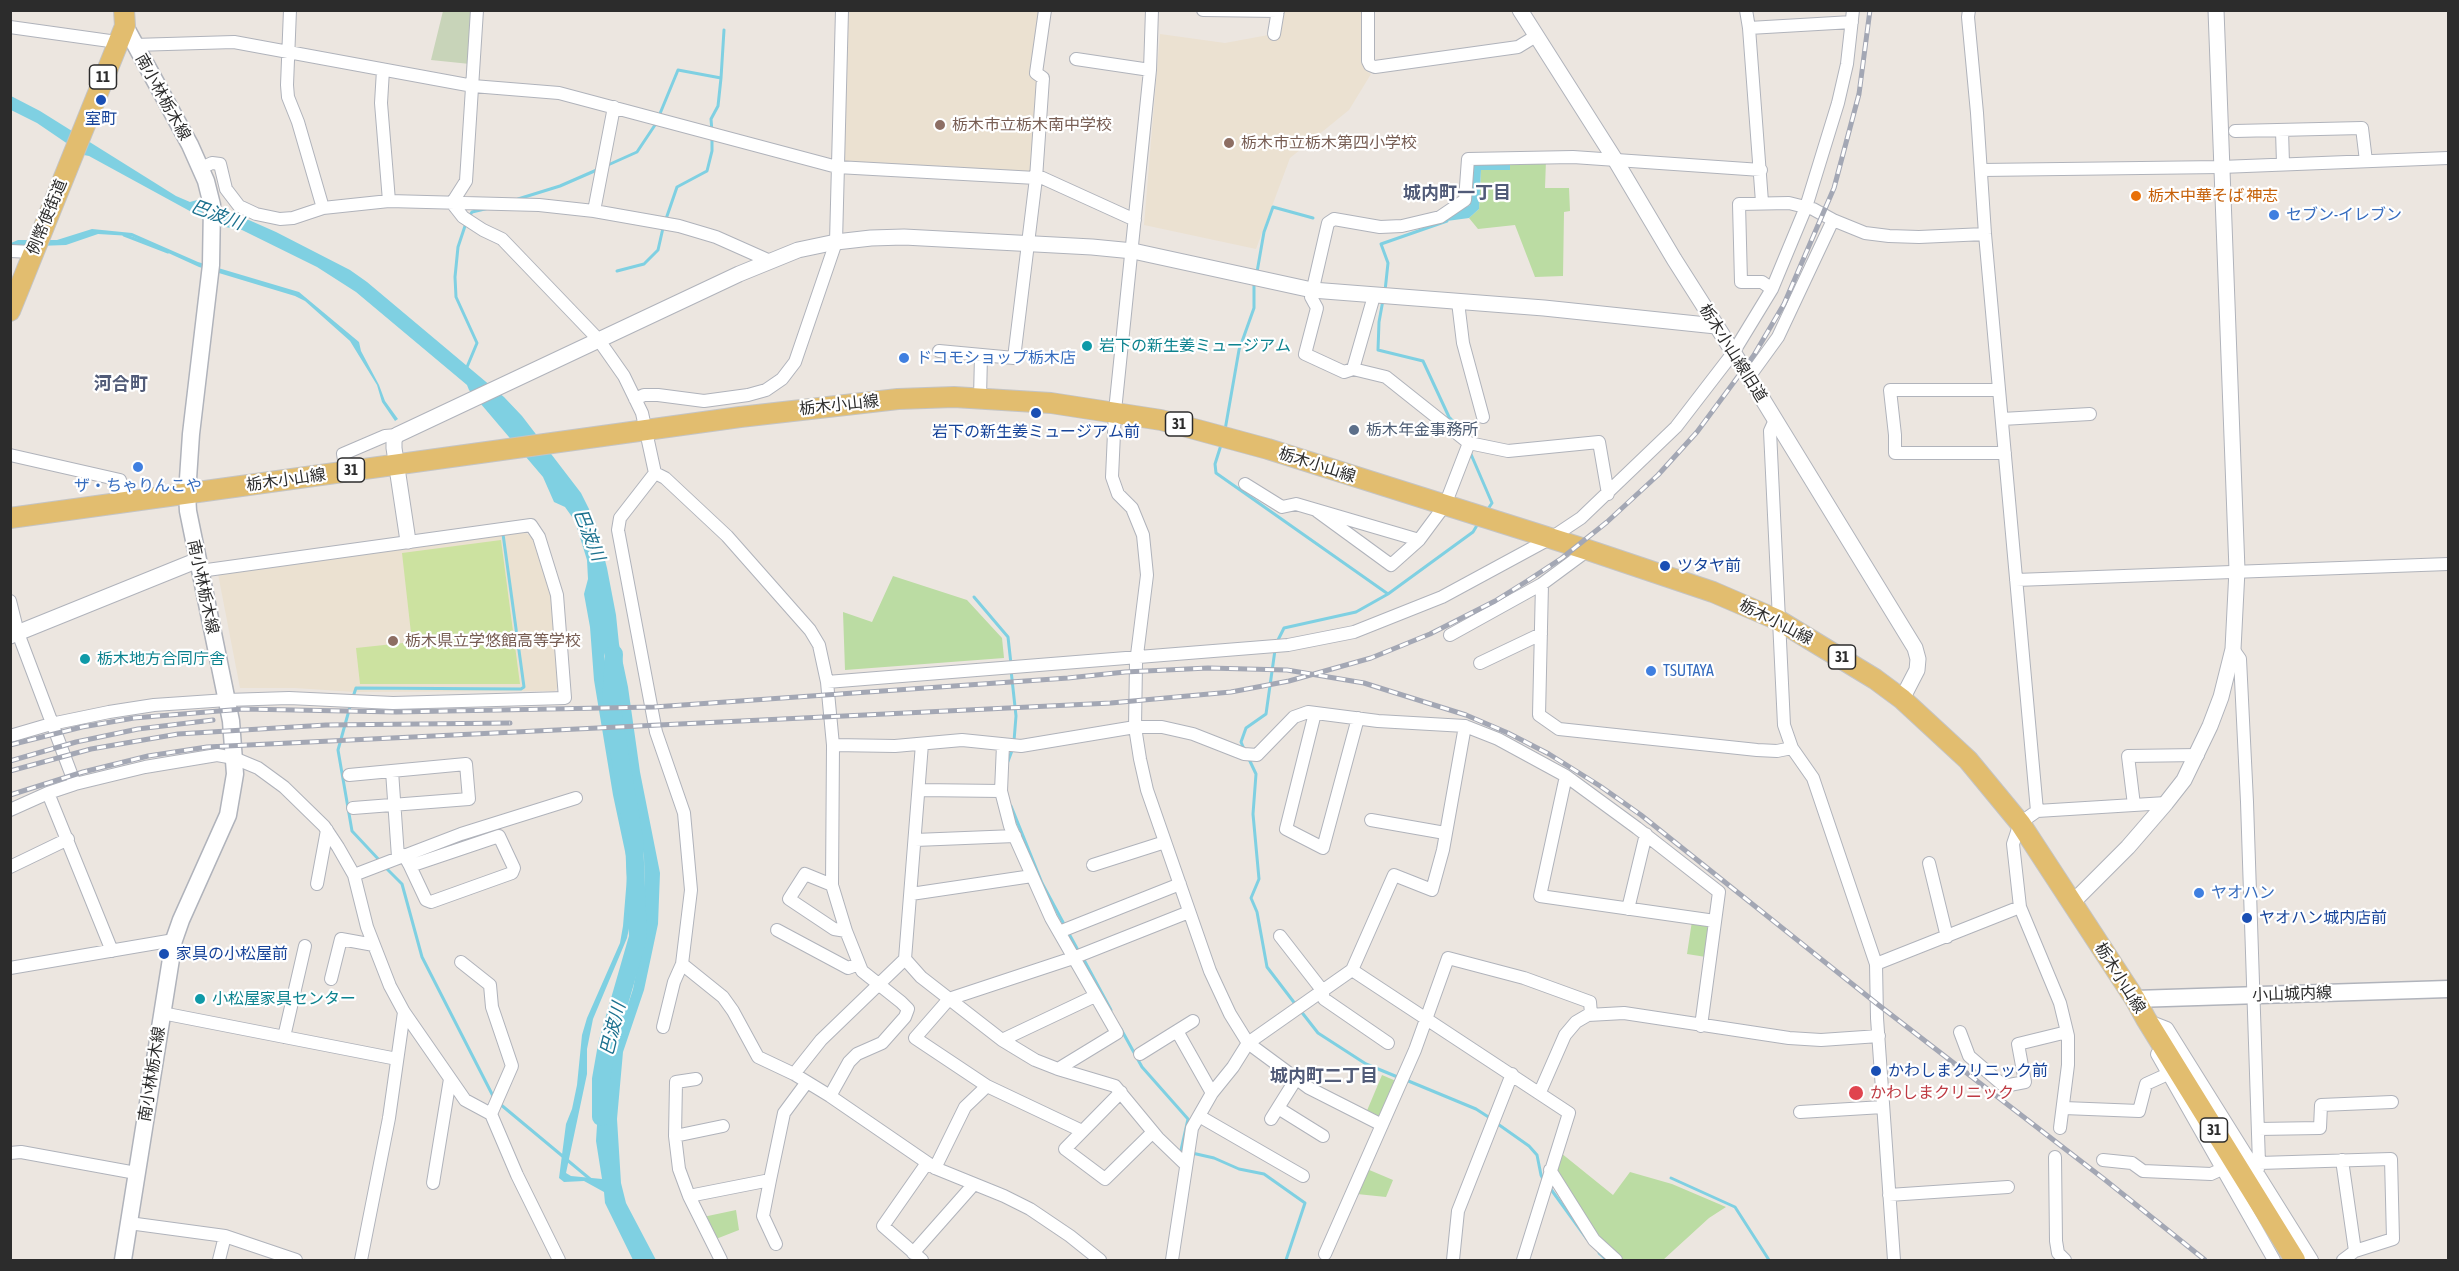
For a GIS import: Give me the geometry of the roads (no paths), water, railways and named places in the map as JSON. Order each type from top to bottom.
[{"type":"main road","name":"例幣使街道","points":[[10,311],[82,129],[125,31]]},
{"type":"main road","name":"南小林栃木線","points":[[123,1260],[174,940],[180,920],[228,815],[234,789],[234,758],[227,700],[187,494],[191,434],[211,268],[212,205],[201,168],[125,31]]},
{"type":"main road","name":"栃木小山線","points":[[10,518],[646,430],[737,407],[898,399],[980,398],[1051,403],[1115,411],[1205,431],[1588,550],[1713,592],[1778,620],[1849,661],[1902,699],[1968,760],[2020,823],[2135,999],[2295,1260]]},
{"type":"main road","name":"小山城内線","points":[[2135,999],[2448,989]]},
{"type":"street","points":[[290,10],[288,97],[298,122],[323,208]]},
{"type":"street","points":[[452,203],[466,181],[477,10]]},
{"type":"street","points":[[635,399],[644,395],[737,407],[782,379],[795,362],[836,242],[842,10]]},
{"type":"street","points":[[939,351],[1014,358],[1036,176],[1043,78],[1036,73],[1045,10]]},
{"type":"street","points":[[1152,10],[1150,70],[1115,411],[1112,477],[1118,494],[1132,508],[1143,535],[1148,575],[1137,657],[1135,727],[1147,790],[1210,970],[1230,1014],[1248,1042],[1296,1079],[1382,1125]]},
{"type":"street","points":[[1203,10],[1278,11],[1274,34]]},
{"type":"street","points":[[1368,10],[1368,61],[1375,67],[1518,47],[1536,36]]},
{"type":"street","name":"栃木小山線旧道","points":[[1520,10],[1614,158],[1915,648],[1918,659],[1917,670],[1902,699]]},
{"type":"street","points":[[1746,10],[1762,202]]},
{"type":"street","points":[[1970,10],[1968,17],[1982,170],[1985,234],[2037,811]]},
{"type":"street","points":[[2072,903],[2128,847],[2166,803],[2198,755],[2221,697],[2233,649],[2237,570],[2216,10]]},
{"type":"street","points":[[827,682],[1288,645],[1354,632],[1442,597],[1551,538],[1581,518],[1676,427],[1733,353],[1772,289],[1806,207],[1838,103],[1847,64],[1853,16],[1749,28]]},
{"type":"street","points":[[10,27],[125,31],[234,42],[288,54],[473,86],[559,93],[709,131],[837,167],[1036,176],[1135,220]]},
{"type":"street","points":[[1076,59],[1150,70]]},
{"type":"street","points":[[383,70],[381,103],[389,201]]},
{"type":"street","points":[[594,211],[614,107]]},
{"type":"street","points":[[2235,131],[2362,128],[2366,161]]},
{"type":"street","points":[[2282,130],[2283,164]]},
{"type":"street","points":[[1608,494],[1599,442],[1508,451],[1469,443],[1386,378],[1353,369],[1344,372],[1305,354],[1317,308],[1311,297],[1312,290],[1328,224],[1334,219],[1380,227],[1402,226],[1440,217],[1465,200],[1468,159],[1614,158],[1761,170]]},
{"type":"street","points":[[1982,170],[2221,167],[2448,159]]},
{"type":"street","points":[[201,168],[212,163],[220,164],[230,196],[239,206],[256,214],[280,219],[293,218],[323,208],[389,201],[539,205],[594,211],[679,226],[716,237],[770,261]]},
{"type":"street","points":[[452,203],[463,217],[502,239],[598,339],[624,376],[646,430],[655,473],[620,518],[618,530],[656,732],[684,813],[691,890],[682,964],[674,982],[663,1027]]},
{"type":"street","points":[[1772,289],[1761,282],[1741,282],[1739,204],[1789,203],[1806,207],[1865,233],[1889,236],[1985,234]]},
{"type":"street","points":[[1749,377],[1778,338],[1833,220]]},
{"type":"street","points":[[346,471],[343,454],[385,436],[397,435],[598,339],[770,261],[798,250],[871,238],[904,237],[1028,242],[1133,251],[1312,290],[1544,308],[1716,326]]},
{"type":"street","points":[[10,251],[36,246]]},
{"type":"street","points":[[1353,369],[1374,296]]},
{"type":"street","points":[[1458,302],[1463,343],[1483,417]]},
{"type":"street","points":[[980,398],[981,355]]},
{"type":"street","points":[[1999,390],[1890,390],[1895,453],[2005,453]]},
{"type":"street","points":[[2002,419],[2090,414]]},
{"type":"street","points":[[1775,420],[1770,431],[1784,725],[1792,748],[1813,778],[1876,964],[1894,1260]]},
{"type":"street","points":[[397,435],[394,440],[396,465],[408,541]]},
{"type":"street","points":[[1317,511],[1391,565],[1419,540],[1445,505],[1469,443]]},
{"type":"street","points":[[10,455],[120,480],[126,502]]},
{"type":"street","points":[[655,473],[665,478],[727,536],[810,630],[819,645],[827,682],[833,744],[832,885],[846,931],[862,971],[908,1009],[905,1017],[882,1043],[857,1054],[849,1062],[830,1096]]},
{"type":"street","points":[[1245,483],[1282,507],[1296,504],[1419,540]]},
{"type":"street","points":[[10,736],[51,724],[154,705],[227,700],[289,698],[393,703],[565,698],[557,595],[539,537],[531,525],[199,565],[14,634]]},
{"type":"street","points":[[1450,635],[1542,584],[1588,550]]},
{"type":"street","points":[[2016,580],[2237,570],[2448,564]]},
{"type":"street","points":[[1542,584],[1539,715],[1559,729],[1758,750],[1777,751],[1792,748]]},
{"type":"street","points":[[10,601],[14,634],[75,784]]},
{"type":"street","points":[[1480,663],[1541,634]]},
{"type":"street","points":[[2233,649],[2240,659],[2258,1169]]},
{"type":"street","points":[[833,744],[922,744],[962,740],[1021,746],[1135,727],[1162,727],[1183,732],[1244,754],[1257,755],[1294,717],[1308,712],[1466,726],[1498,739],[1566,776],[1646,834],[1719,892],[1701,1026]]},
{"type":"street","points":[[1316,713],[1286,829],[1323,848],[1358,718]]},
{"type":"street","points":[[1172,1260],[1192,1128],[1212,1093],[1233,1067],[1248,1042],[1352,970],[1394,875],[1432,890],[1446,833],[1466,726]]},
{"type":"street","points":[[794,1074],[821,1040],[905,959],[922,744]]},
{"type":"street","points":[[1003,745],[1001,791],[1015,836],[1059,932],[1117,1033],[1058,1069]]},
{"type":"street","points":[[10,810],[75,784],[186,759],[217,755],[234,758],[258,768],[284,787],[327,830],[354,875],[366,927],[390,986],[404,1012],[465,1100],[491,1114],[516,1175],[559,1260]]},
{"type":"street","points":[[2134,805],[2128,756],[2198,755]]},
{"type":"street","points":[[350,775],[466,764],[469,799],[353,808]]},
{"type":"street","points":[[392,771],[401,856],[410,866],[426,900],[431,902],[512,873],[514,868],[499,836],[410,866]]},
{"type":"street","points":[[1566,776],[1540,896],[1715,921]]},
{"type":"street","points":[[919,790],[1001,791]]},
{"type":"street","points":[[48,793],[112,951]]},
{"type":"street","points":[[354,875],[401,856],[576,798]]},
{"type":"street","points":[[2060,1128],[2068,1065],[2067,1032],[2060,1003],[2020,907],[2013,844],[2020,823],[2037,811],[2166,803]]},
{"type":"street","points":[[1371,820],[1446,833]]},
{"type":"street","points":[[317,884],[327,830]]},
{"type":"street","points":[[1628,909],[1646,834]]},
{"type":"street","points":[[915,840],[1015,836]]},
{"type":"street","points":[[10,867],[68,839]]},
{"type":"street","points":[[1093,866],[1165,842]]},
{"type":"street","points":[[1929,864],[1947,937]]},
{"type":"street","points":[[832,885],[805,874],[789,900],[834,929],[846,931]]},
{"type":"street","points":[[911,894],[1032,876]]},
{"type":"street","points":[[1059,932],[1180,884]]},
{"type":"street","points":[[1876,964],[2020,907]]},
{"type":"street","points":[[1082,1131],[987,1086],[915,1038],[949,999],[1073,958],[1189,912]]},
{"type":"street","points":[[777,930],[848,968],[859,964]]},
{"type":"street","points":[[1280,936],[1322,990],[1324,999],[1388,1043]]},
{"type":"street","points":[[331,979],[341,939],[374,945]]},
{"type":"street","points":[[10,968],[174,940]]},
{"type":"street","points":[[284,1037],[305,946]]},
{"type":"street","points":[[1325,1254],[1427,1020],[1448,958],[1524,978],[1590,1002],[1592,1014]]},
{"type":"street","points":[[905,959],[921,977],[949,999],[1002,1040],[1035,1060],[1115,1086],[1153,1132],[1185,1164]]},
{"type":"street","points":[[461,962],[490,985],[492,1007],[512,1066],[491,1114]]},
{"type":"street","points":[[682,964],[723,997],[758,1057],[794,1074],[830,1096],[931,1166],[1030,1209],[1100,1260]]},
{"type":"street","points":[[1352,970],[1569,1113],[1523,1260]]},
{"type":"street","points":[[1002,1040],[1095,996]]},
{"type":"street","points":[[361,1260],[404,1012]]},
{"type":"street","points":[[162,1013],[397,1059]]},
{"type":"street","points":[[1540,1092],[1565,1035],[1576,1022],[1592,1014],[1624,1013],[1789,1038],[1821,1040],[1879,1036]]},
{"type":"street","points":[[2274,1260],[2146,1034],[2146,1019],[2167,1028],[2258,1169],[2312,1260]]},
{"type":"street","points":[[1140,1054],[1193,1021]]},
{"type":"street","points":[[1177,1031],[1212,1093]]},
{"type":"street","points":[[1960,1032],[1969,1056],[2004,1086],[2025,1082],[2018,1044],[2067,1032]]},
{"type":"street","points":[[1453,1260],[1458,1211],[1512,1074]]},
{"type":"street","points":[[2064,1108],[2139,1111],[2146,1083],[2168,1074]]},
{"type":"street","points":[[433,1183],[450,1079]]},
{"type":"street","points":[[696,1079],[676,1082],[675,1136],[679,1169],[689,1196],[721,1260]]},
{"type":"street","points":[[1271,1119],[1296,1079]]},
{"type":"street","points":[[776,1244],[763,1216],[784,1113],[807,1082]]},
{"type":"street","points":[[974,1184],[917,1257],[883,1226],[931,1166],[965,1107],[987,1086]]},
{"type":"street","points":[[1121,1092],[1065,1149],[1105,1179],[1153,1132]]},
{"type":"street","points":[[2258,1129],[2320,1128],[2321,1105],[2392,1102]]},
{"type":"street","points":[[1800,1112],[1883,1107]]},
{"type":"street","points":[[1278,1108],[1323,1136]]},
{"type":"street","points":[[1199,1116],[1303,1176]]},
{"type":"street","points":[[675,1136],[723,1126]]},
{"type":"street","points":[[10,1153],[21,1152],[136,1173]]},
{"type":"street","points":[[2055,1156],[2056,1241],[2058,1253],[2065,1260]]},
{"type":"street","points":[[2258,1169],[2342,1160],[2391,1159],[2393,1239],[2355,1251],[2343,1260]]},
{"type":"street","points":[[2103,1160],[2132,1163],[2143,1171],[2211,1174],[2222,1169]]},
{"type":"street","points":[[2342,1160],[2355,1251]]},
{"type":"street","points":[[1550,1170],[1594,1240],[1616,1260]]},
{"type":"street","points":[[689,1196],[770,1180]]},
{"type":"street","points":[[1889,1194],[2008,1186]]},
{"type":"street","points":[[129,1223],[225,1236],[296,1260]]},
{"type":"street","points":[[219,1260],[225,1236]]},
{"type":"water","points":[[11,96],[40,111],[176,196],[190,202],[197,200],[224,209],[276,232],[350,270],[504,397],[522,416],[581,493],[595,521],[607,568],[640,772],[660,873],[658,924],[644,990],[623,1052],[617,1119],[621,1183],[626,1203],[656,1260],[633,1260],[605,1203],[604,1192],[584,1181],[564,1182],[559,1178],[566,1124],[577,1085],[582,1035],[587,1018],[620,943],[627,877],[626,856],[613,795],[594,680],[590,627],[584,594],[588,579],[587,560],[575,521],[565,507],[554,502],[543,477],[467,385],[356,292],[317,267],[242,230],[208,221],[84,155],[37,123],[11,110]],"holes":[[[604,653],[614,684],[644,857],[645,902],[642,942],[633,989],[606,1073],[598,1109],[596,1141],[602,1179],[571,1176],[566,1173],[587,1074],[587,1049],[593,1019],[627,938],[635,899],[632,840],[618,771]]]},
{"type":"water","points":[[1510,160],[1510,170],[1481,170],[1479,209],[1469,218],[1447,221],[1447,216],[1470,205],[1470,168],[1474,163]]},
{"type":"water","points":[[92,229],[132,233],[198,262],[299,292],[359,342],[385,401],[398,419],[395,421],[382,402],[377,385],[350,341],[305,301],[295,296],[199,267],[131,236],[98,234],[66,245],[11,247],[11,243],[18,240],[57,240]]},
{"type":"waterway","points":[[659,116],[678,70],[721,78],[724,30]]},
{"type":"waterway","points":[[712,132],[711,119],[718,106],[721,78]]},
{"type":"waterway","points":[[608,165],[637,152],[657,122]]},
{"type":"waterway","points":[[666,219],[677,187],[707,171],[712,151],[712,138]]},
{"type":"waterway","points":[[518,199],[560,186],[599,169]]},
{"type":"waterway","points":[[1257,272],[1264,232],[1273,207],[1313,218]]},
{"type":"waterway","points":[[469,217],[472,212],[489,208]]},
{"type":"waterway","points":[[1385,291],[1388,263],[1381,244],[1447,221]]},
{"type":"waterway","points":[[466,223],[458,247],[455,277],[456,297],[477,343],[467,367]]},
{"type":"waterway","points":[[617,271],[644,264],[658,250],[663,228]]},
{"type":"waterway","points":[[124,235],[168,252]]},
{"type":"waterway","points":[[1225,430],[1239,350],[1254,308],[1254,281]]},
{"type":"waterway","points":[[1383,300],[1378,350],[1423,361],[1449,417],[1463,432]]},
{"type":"waterway","points":[[1221,445],[1215,464],[1216,473],[1388,594]]},
{"type":"waterway","points":[[1470,452],[1492,503],[1486,512]]},
{"type":"waterway","points":[[1276,644],[1284,628],[1356,612],[1388,594],[1473,532],[1479,522]]},
{"type":"waterway","points":[[353,697],[356,688],[521,689],[524,687],[503,534]]},
{"type":"waterway","points":[[974,597],[1008,637],[1011,664]]},
{"type":"waterway","points":[[1244,749],[1241,742],[1246,728],[1266,714],[1275,650]]},
{"type":"waterway","name":"巴波川","points":[[601,1117],[601,1079],[607,1045],[638,937],[634,838],[611,704],[614,654]]},
{"type":"waterway","points":[[1011,670],[1016,716],[1014,741]]},
{"type":"waterway","points":[[351,703],[338,750],[352,831],[381,862]]},
{"type":"waterway","points":[[1007,764],[1013,748]]},
{"type":"waterway","points":[[1248,757],[1256,774],[1253,814],[1259,879],[1251,898],[1257,912],[1267,967],[1296,1005]]},
{"type":"waterway","points":[[1011,806],[1042,883],[1065,926]]},
{"type":"waterway","points":[[385,867],[402,884],[422,957],[494,1098]]},
{"type":"waterway","points":[[1068,932],[1079,952]]},
{"type":"waterway","points":[[1083,958],[1111,1010]]},
{"type":"waterway","points":[[1300,1010],[1318,1033],[1366,1064],[1400,1078]]},
{"type":"waterway","points":[[1121,1029],[1142,1067],[1188,1119],[1181,1150],[1185,1151]]},
{"type":"waterway","points":[[1406,1080],[1476,1109],[1490,1118]]},
{"type":"waterway","points":[[500,1104],[590,1179]]},
{"type":"waterway","points":[[1495,1122],[1529,1146],[1537,1155],[1544,1181]]},
{"type":"waterway","points":[[1192,1153],[1214,1158],[1239,1169],[1264,1174],[1305,1203],[1286,1260]]},
{"type":"waterway","points":[[1671,1178],[1735,1207],[1769,1260]]},
{"type":"waterway","points":[[1550,1188],[1587,1239]]},
{"type":"waterway","points":[[1599,1253],[1607,1260]]},
{"type":"railway","points":[[10,795],[83,772],[148,756],[207,747],[1111,703],[1231,692],[1289,681],[1371,658],[1430,634],[1495,601],[1527,581],[1562,558],[1607,522],[1658,475],[1697,432],[1754,355],[1784,304],[1834,188],[1859,94],[1870,10]]},
{"type":"railway","points":[[10,745],[82,727],[134,718],[243,709],[396,712],[654,707],[1125,672],[1208,668],[1287,670],[1364,683],[1466,715],[1508,733],[1549,754],[1600,786],[1641,815],[1876,1003],[2205,1260]]},
{"type":"railway","points":[[10,761],[76,742],[138,729],[213,720]]},
{"type":"railway","points":[[10,771],[91,749],[178,734],[326,725],[510,723]]},
{"type":"place","name":"室町","points":[[101,100]]},
{"type":"place","name":"栃木市立栃木南中学校","points":[[940,125]]},
{"type":"place","name":"栃木市立栃木第四小学校","points":[[1229,143]]},
{"type":"place","name":"栃木中華そば 神志","points":[[2136,196]]},
{"type":"place","name":"セブン-イレブン","points":[[2274,215]]},
{"type":"place","name":"岩下の新生姜ミュージアム","points":[[1087,346]]},
{"type":"place","name":"ドコモショップ栃木店","points":[[904,358]]},
{"type":"place","name":"岩下の新生姜ミュージアム前","points":[[1036,413]]},
{"type":"place","name":"栃木年金事務所","points":[[1354,430]]},
{"type":"place","name":"ザ・ちゃりんこや","points":[[138,467]]},
{"type":"place","name":"ツタヤ前","points":[[1665,566]]},
{"type":"place","name":"栃木県立学悠館高等学校","points":[[393,641]]},
{"type":"place","name":"栃木地方合同庁舎","points":[[85,659]]},
{"type":"place","name":"TSUTAYA","points":[[1651,671]]},
{"type":"place","name":"ヤオハン","points":[[2199,893]]},
{"type":"place","name":"ヤオハン城内店前","points":[[2247,918]]},
{"type":"place","name":"家具の小松屋前","points":[[164,954]]},
{"type":"place","name":"小松屋家具センター","points":[[200,999]]},
{"type":"place","name":"かわしまクリニック前","points":[[1876,1071]]},
{"type":"place","name":"かわしまクリニック","points":[[1856,1093]]},
{"type":"district","name":"城内町一丁目","points":[[1457,193]]},
{"type":"district","name":"河合町","points":[[121,384]]},
{"type":"district","name":"城内町二丁目","points":[[1324,1076]]}]
